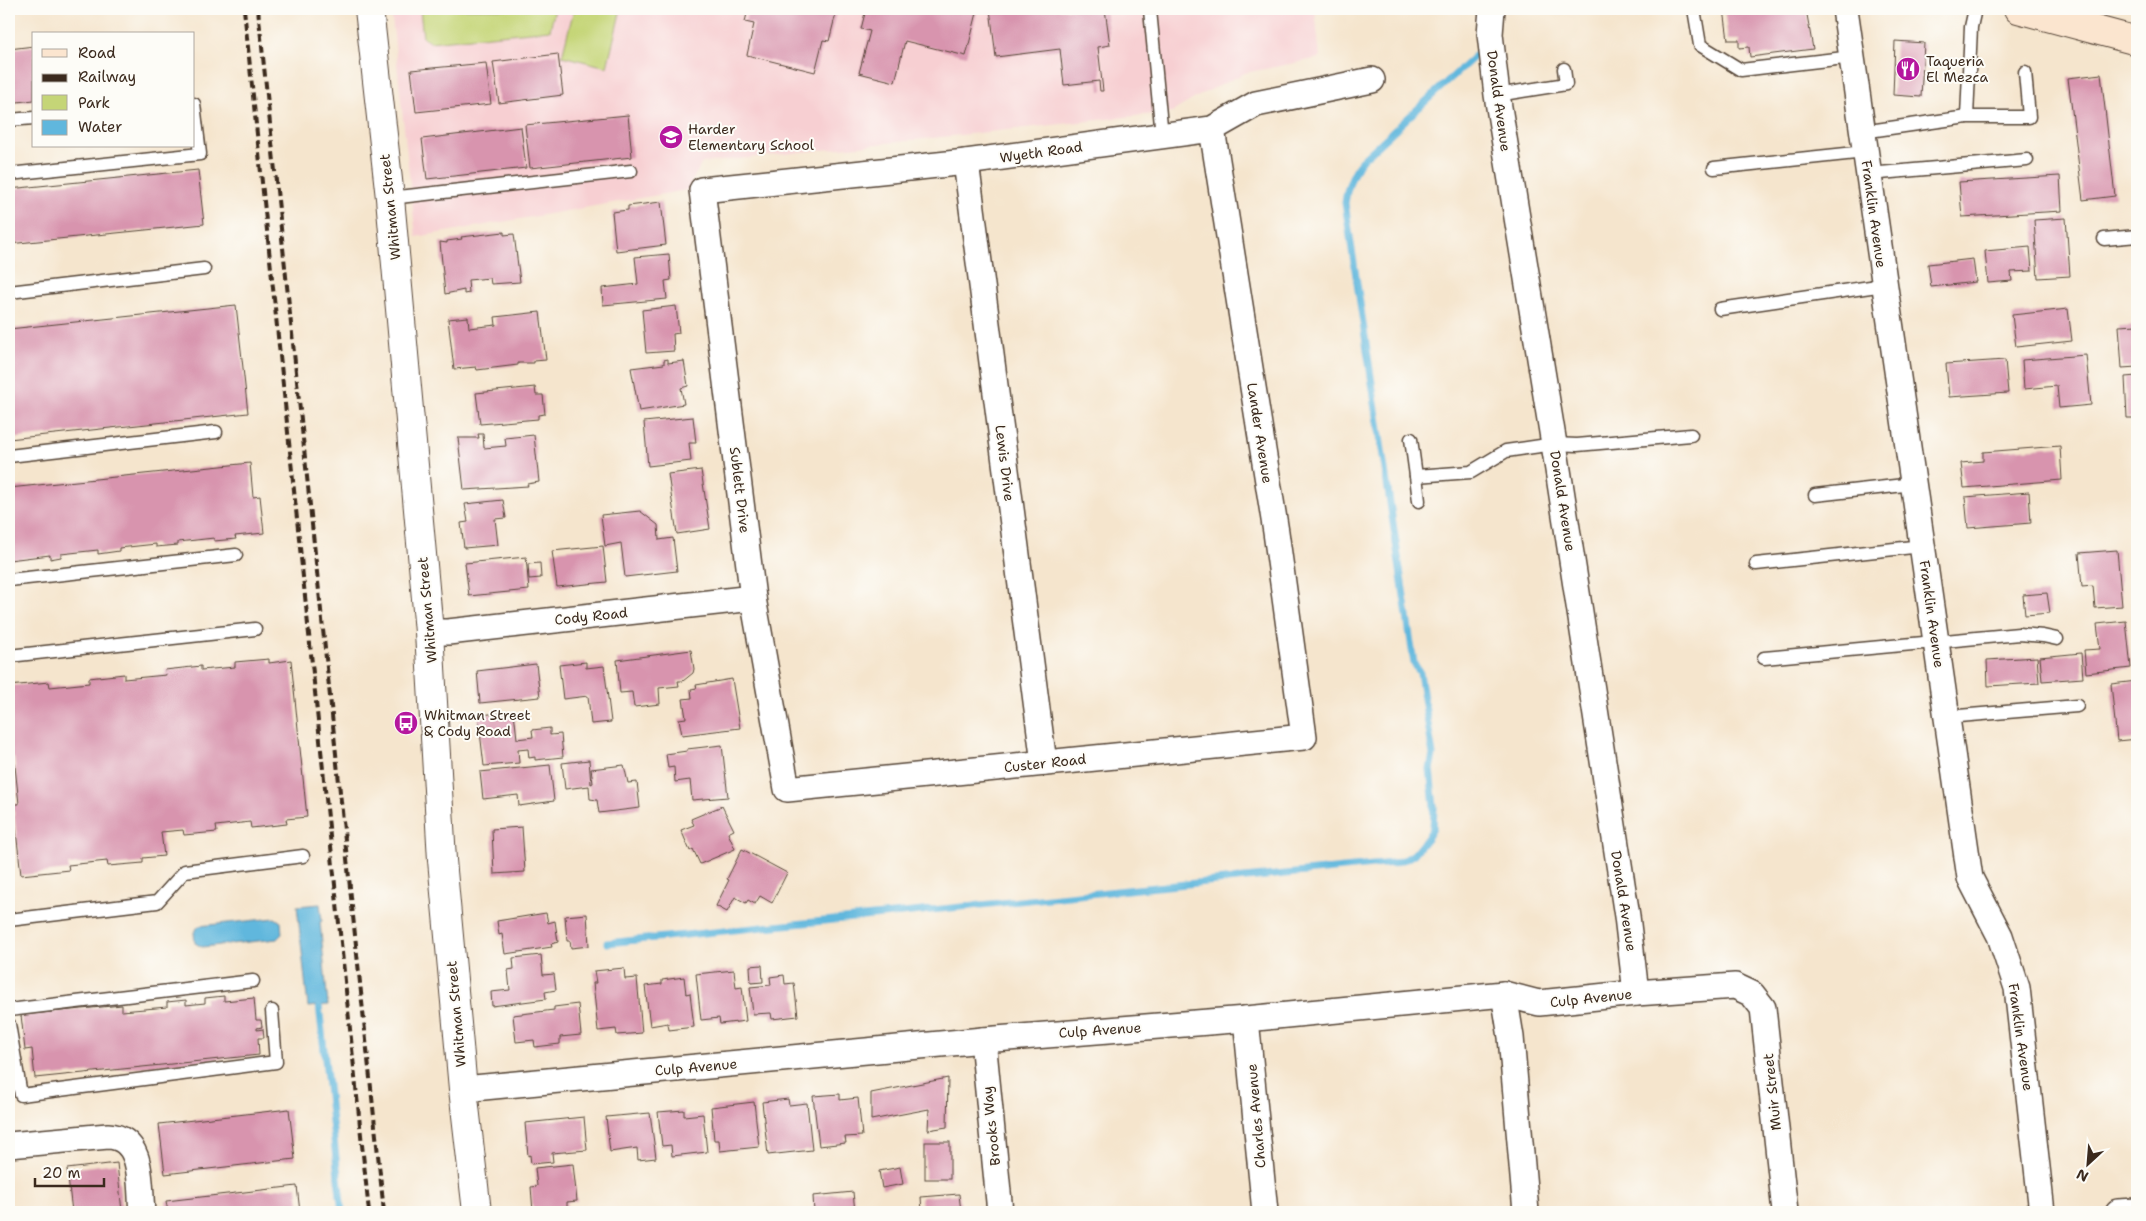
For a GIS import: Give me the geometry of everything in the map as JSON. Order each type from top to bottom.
[{"type":"main road","points":[[2018,9],[2137,41]]},
{"type":"street","name":"Whitman Street","points":[[369,9],[390,198],[429,632],[442,860],[463,1089],[477,1212]]},
{"type":"street","name":"Donald Avenue","points":[[1492,9],[1490,34],[1497,95],[1554,444],[1627,916],[1636,993]]},
{"type":"street","name":"Franklin Avenue","points":[[1845,9],[1970,878],[2000,936],[2017,988],[2042,1212]]},
{"type":"street","name":"Wyeth Road","points":[[702,190],[966,162],[1212,129],[1256,104],[1372,80]]},
{"type":"street","name":"Lander Avenue","points":[[1212,129],[1276,532],[1304,737]]},
{"type":"street","name":"Lewis Drive","points":[[966,162],[1044,763]]},
{"type":"street","name":"Sublett Drive","points":[[702,190],[753,598],[787,789]]},
{"type":"street","name":"Cody Road","points":[[429,632],[448,632],[753,598]]},
{"type":"street","name":"Custer Road","points":[[787,789],[1304,737]]},
{"type":"street","name":"Culp Avenue","points":[[463,1089],[983,1040],[1246,1019],[1504,994],[1539,1004],[1636,993],[1735,986]]},
{"type":"street","name":"Muir Street","points":[[1735,986],[1752,994],[1763,1008],[1785,1212]]},
{"type":"street","points":[[1504,994],[1511,1037],[1526,1212]]},
{"type":"street","name":"Charles Avenue","points":[[1246,1019],[1266,1212]]},
{"type":"street","name":"Brooks Way","points":[[983,1040],[1000,1212]]},
{"type":"street","points":[[9,1145],[108,1136],[116,1136],[124,1140],[131,1146],[137,1156],[142,1212]]},
{"type":"street","points":[[2118,1212],[2137,1210]]},
{"type":"lane","points":[[1694,9],[1700,45],[1741,70],[1853,56]]},
{"type":"lane","points":[[1967,117],[1971,26],[1975,9]]},
{"type":"lane","points":[[1150,10],[1162,136]]},
{"type":"lane","points":[[1497,95],[1566,84],[1564,69]]},
{"type":"lane","points":[[1865,153],[1967,117],[2029,117],[2025,72]]},
{"type":"lane","points":[[9,174],[200,154],[195,112]]},
{"type":"lane","points":[[9,120],[32,118]]},
{"type":"lane","points":[[1714,168],[1865,153],[2027,160]]},
{"type":"lane","points":[[390,198],[631,171]]},
{"type":"lane","points":[[2104,239],[2137,236]]},
{"type":"lane","points":[[9,292],[204,270]]},
{"type":"lane","points":[[1720,309],[1884,285]]},
{"type":"lane","points":[[9,456],[216,432]]},
{"type":"lane","points":[[1416,476],[1471,472],[1506,451],[1554,444],[1577,445],[1691,436]]},
{"type":"lane","points":[[1411,440],[1419,501]]},
{"type":"lane","points":[[1815,495],[1913,484]]},
{"type":"lane","points":[[1756,564],[1922,546]]},
{"type":"lane","points":[[9,580],[236,555]]},
{"type":"lane","points":[[9,656],[255,629]]},
{"type":"lane","points":[[1764,658],[2019,634],[2057,639]]},
{"type":"lane","points":[[1947,717],[2076,706]]},
{"type":"lane","points":[[9,920],[157,902],[186,871],[303,856]]},
{"type":"lane","points":[[9,1010],[253,980]]},
{"type":"lane","points":[[9,1024],[21,1095],[276,1062],[272,1012]]},
{"type":"shaded area","name":"Harder Elementary School","points":[[391,9],[1315,9],[1320,58],[1245,73],[1202,94],[1172,112],[702,163],[687,190],[416,237]]},
{"type":"green space","points":[[420,9],[555,9],[550,30],[430,42],[423,38]]},
{"type":"green space","points":[[574,9],[621,9],[607,67],[562,56]]},
{"type":"water","points":[[320,904],[328,1005],[308,1007],[297,906]]},
{"type":"water","points":[[275,918],[281,922],[282,934],[277,939],[202,947],[195,943],[194,932],[199,926]]},
{"type":"building","points":[[748,9],[837,9],[829,41],[823,40],[815,72],[747,55],[754,24],[745,22]]},
{"type":"building","points":[[866,9],[978,9],[966,56],[905,41],[895,82],[859,73],[870,31],[861,29]]},
{"type":"building","points":[[990,9],[1105,9],[1110,45],[1098,47],[1103,91],[1100,91],[1099,81],[1064,85],[1060,49],[996,57]]},
{"type":"building","points":[[1724,9],[1806,9],[1813,49],[1750,57],[1749,47],[1739,48],[1739,40],[1728,40]]},
{"type":"building","name":"Taqueria El Mezca","points":[[1895,41],[1924,43],[1921,97],[1893,95]]},
{"type":"building","points":[[32,46],[32,100],[9,103],[9,49]]},
{"type":"building","points":[[558,54],[563,95],[499,103],[493,62]]},
{"type":"building","points":[[486,63],[491,104],[416,112],[411,70]]},
{"type":"building","points":[[2101,74],[2115,196],[2083,200],[2068,78]]},
{"type":"building","points":[[628,115],[632,157],[530,168],[525,125]]},
{"type":"building","points":[[521,127],[526,168],[427,179],[422,139]]},
{"type":"building","points":[[198,170],[204,224],[9,244],[9,189]]},
{"type":"building","points":[[2060,176],[2062,211],[1962,217],[1959,182]]},
{"type":"building","points":[[661,202],[666,245],[616,251],[612,212],[628,210],[628,206]]},
{"type":"building","points":[[2066,218],[2070,276],[2038,278],[2034,220]]},
{"type":"building","points":[[504,232],[504,235],[514,234],[520,282],[491,284],[490,278],[468,280],[469,293],[464,294],[464,290],[445,294],[440,242],[447,243],[447,241],[462,239],[461,237]]},
{"type":"building","points":[[2030,247],[2032,271],[2011,272],[2012,281],[1988,283],[1985,251]]},
{"type":"building","points":[[669,254],[671,280],[665,281],[667,299],[603,305],[602,288],[638,284],[635,257]]},
{"type":"building","points":[[1973,259],[1976,282],[1931,287],[1928,264]]},
{"type":"building","points":[[236,305],[248,413],[9,439],[9,329]]},
{"type":"building","points":[[676,306],[679,333],[673,334],[674,351],[646,353],[642,310]]},
{"type":"building","points":[[2068,309],[2072,341],[2016,347],[2012,315]]},
{"type":"building","points":[[540,312],[546,360],[477,370],[476,367],[454,369],[448,319],[468,317],[469,328],[496,325],[495,317]]},
{"type":"building","points":[[2137,325],[2137,367],[2122,368],[2119,326]]},
{"type":"building","points":[[2086,355],[2091,405],[2059,408],[2057,386],[2024,389],[2022,360]]},
{"type":"building","points":[[668,359],[668,363],[684,361],[688,386],[681,388],[684,404],[639,411],[631,368],[664,364],[664,360]]},
{"type":"building","points":[[2005,360],[2008,393],[1949,397],[1946,364]]},
{"type":"building","points":[[2137,376],[2137,418],[2127,418],[2125,377]]},
{"type":"building","points":[[535,387],[536,395],[543,395],[545,414],[538,415],[538,419],[480,424],[476,393]]},
{"type":"building","points":[[693,417],[696,443],[689,443],[691,461],[648,466],[644,422]]},
{"type":"building","points":[[478,434],[483,434],[484,448],[506,446],[505,438],[534,435],[539,482],[527,484],[528,486],[464,490],[458,438],[479,438]]},
{"type":"building","points":[[2060,446],[2062,480],[1964,488],[1961,463],[1983,461],[1983,452]]},
{"type":"building","points":[[250,463],[253,497],[260,496],[264,533],[235,536],[236,539],[214,541],[214,538],[178,542],[178,545],[156,547],[156,544],[119,548],[119,551],[98,554],[98,550],[61,554],[61,557],[50,559],[50,555],[9,560],[9,488]]},
{"type":"building","points":[[701,470],[710,529],[677,534],[668,474]]},
{"type":"building","points":[[2029,492],[2031,523],[1968,528],[1965,497]]},
{"type":"building","points":[[503,500],[506,518],[495,519],[498,545],[464,548],[461,523],[468,522],[465,504]]},
{"type":"building","points":[[640,511],[658,525],[659,540],[673,538],[677,571],[625,577],[621,543],[605,546],[601,515]]},
{"type":"building","points":[[603,546],[607,582],[557,587],[552,551]]},
{"type":"building","points":[[2117,550],[2122,606],[2095,608],[2093,586],[2082,587],[2079,553]]},
{"type":"building","points":[[526,557],[529,590],[469,596],[465,563]]},
{"type":"building","points":[[540,563],[541,578],[529,579],[528,564]]},
{"type":"building","points":[[2047,593],[2050,613],[2025,615],[2023,595]]},
{"type":"building","points":[[2126,621],[2131,668],[2086,673],[2084,650],[2100,649],[2097,624]]},
{"type":"building","points":[[691,650],[693,673],[683,681],[678,681],[679,686],[659,688],[660,704],[634,707],[632,692],[620,693],[617,660]]},
{"type":"building","points":[[2081,653],[2083,678],[2042,681],[2040,657]]},
{"type":"building","points":[[2037,657],[2039,683],[1988,686],[1987,660]]},
{"type":"building","points":[[269,659],[269,663],[291,660],[307,817],[286,819],[287,824],[251,828],[250,822],[216,826],[217,832],[184,835],[183,830],[161,832],[164,856],[143,858],[143,863],[108,866],[107,861],[68,865],[69,870],[21,875],[13,804],[19,804],[14,757],[9,758],[9,686],[49,682],[50,687],[89,683],[89,678],[124,674],[124,679],[166,675],[165,670],[201,666],[201,670],[235,667],[235,662]]},
{"type":"building","points":[[586,662],[586,668],[604,666],[611,722],[591,724],[588,696],[563,699],[559,665]]},
{"type":"building","points":[[536,664],[540,697],[480,703],[477,671]]},
{"type":"building","points":[[732,679],[740,728],[682,735],[679,719],[686,718],[683,699],[692,698],[691,689],[697,688],[696,685]]},
{"type":"building","points":[[2137,681],[2137,739],[2117,741],[2111,684]]},
{"type":"building","points":[[514,712],[517,739],[533,737],[532,730],[550,728],[550,735],[561,734],[563,757],[535,760],[535,757],[529,758],[528,749],[518,750],[519,763],[484,766],[478,715]]},
{"type":"building","points":[[722,745],[728,797],[692,800],[690,780],[675,782],[674,767],[668,768],[666,754],[687,751],[687,749]]},
{"type":"building","points":[[589,760],[591,784],[593,783],[591,769],[624,765],[628,783],[637,782],[640,808],[599,813],[597,800],[590,799],[589,786],[565,789],[562,763]]},
{"type":"building","points":[[550,765],[554,801],[519,806],[518,795],[483,799],[480,772]]},
{"type":"building","points":[[722,806],[734,830],[728,833],[735,849],[700,864],[693,849],[690,851],[681,830],[694,825],[691,819]]},
{"type":"building","points":[[522,827],[525,872],[494,874],[492,829]]},
{"type":"building","points":[[742,849],[787,873],[772,903],[760,896],[755,904],[748,900],[746,903],[735,897],[727,912],[716,906]]},
{"type":"building","points":[[546,913],[548,923],[555,921],[558,942],[551,944],[552,947],[505,954],[502,934],[499,935],[497,921]]},
{"type":"building","points":[[587,914],[589,946],[571,948],[570,941],[567,941],[565,916]]},
{"type":"building","points":[[541,955],[543,975],[554,974],[556,990],[545,992],[546,999],[492,1006],[491,992],[510,990],[508,970],[514,969],[513,958]]},
{"type":"building","points":[[762,965],[763,982],[751,983],[750,966]]},
{"type":"building","points":[[624,968],[625,979],[637,978],[642,1033],[617,1035],[616,1029],[598,1031],[593,983],[596,983],[594,971]]},
{"type":"building","points":[[734,970],[736,988],[742,987],[746,1021],[720,1024],[719,1018],[701,1020],[696,974]]},
{"type":"building","points":[[784,975],[785,984],[794,983],[798,1016],[772,1019],[771,1013],[753,1014],[750,987],[771,985],[770,977]]},
{"type":"building","points":[[684,977],[686,994],[690,993],[694,1027],[669,1030],[668,1023],[650,1026],[645,986],[662,984],[662,980]]},
{"type":"building","points":[[224,996],[224,1001],[254,998],[256,1020],[261,1020],[262,1027],[257,1028],[257,1030],[263,1029],[264,1038],[258,1038],[259,1055],[35,1078],[32,1049],[25,1050],[21,1015],[122,1005],[122,1011],[167,1007],[167,1002],[186,1000],[186,1005],[205,1003],[205,998]]},
{"type":"building","points":[[578,1004],[581,1035],[560,1037],[560,1044],[535,1047],[534,1040],[516,1042],[513,1015],[554,1010],[554,1007]]},
{"type":"building","points":[[948,1078],[947,1127],[928,1130],[929,1109],[871,1120],[871,1093]]},
{"type":"building","points":[[840,1094],[840,1100],[858,1098],[862,1136],[845,1137],[846,1143],[819,1146],[813,1096]]},
{"type":"building","points":[[788,1099],[789,1105],[807,1103],[812,1150],[768,1155],[762,1102]]},
{"type":"building","points":[[754,1102],[759,1147],[720,1151],[719,1140],[714,1140],[711,1107]]},
{"type":"building","points":[[289,1109],[295,1159],[165,1174],[159,1124]]},
{"type":"building","points":[[684,1110],[684,1116],[703,1114],[707,1152],[672,1156],[671,1145],[662,1146],[658,1112]]},
{"type":"building","points":[[650,1113],[656,1158],[638,1160],[637,1148],[610,1152],[606,1117]]},
{"type":"building","points":[[584,1117],[587,1150],[552,1153],[553,1162],[531,1164],[530,1155],[528,1156],[525,1123]]},
{"type":"building","points":[[925,1142],[950,1142],[950,1179],[925,1179]]},
{"type":"building","points":[[117,1163],[122,1212],[72,1212],[67,1169]]},
{"type":"building","points":[[573,1164],[577,1201],[567,1202],[567,1209],[533,1212],[531,1187],[537,1186],[535,1168]]},
{"type":"building","points":[[900,1167],[903,1184],[882,1188],[879,1171]]},
{"type":"building","points":[[297,1186],[300,1212],[168,1212],[166,1201]]},
{"type":"building","points":[[853,1192],[855,1212],[814,1212],[813,1196]]},
{"type":"building","points":[[959,1194],[961,1212],[922,1212],[921,1197]]},
{"type":"waterway","points":[[607,943],[1393,863],[1414,854],[1433,828],[1434,807],[1430,769],[1433,755],[1420,673],[1414,663],[1345,203],[1350,181],[1361,161],[1475,56]]},
{"type":"waterway","points":[[318,996],[342,1212]]},
{"type":"railway","points":[[244,9],[369,1212]]},
{"type":"railway","points":[[258,9],[384,1212]]},
{"type":"place","name":"Taqueria El Mezca","points":[[1908,69]]},
{"type":"place","name":"Harder Elementary School","points":[[671,137]]},
{"type":"place","name":"Whitman Street & Cody Road","points":[[406,723]]}]
